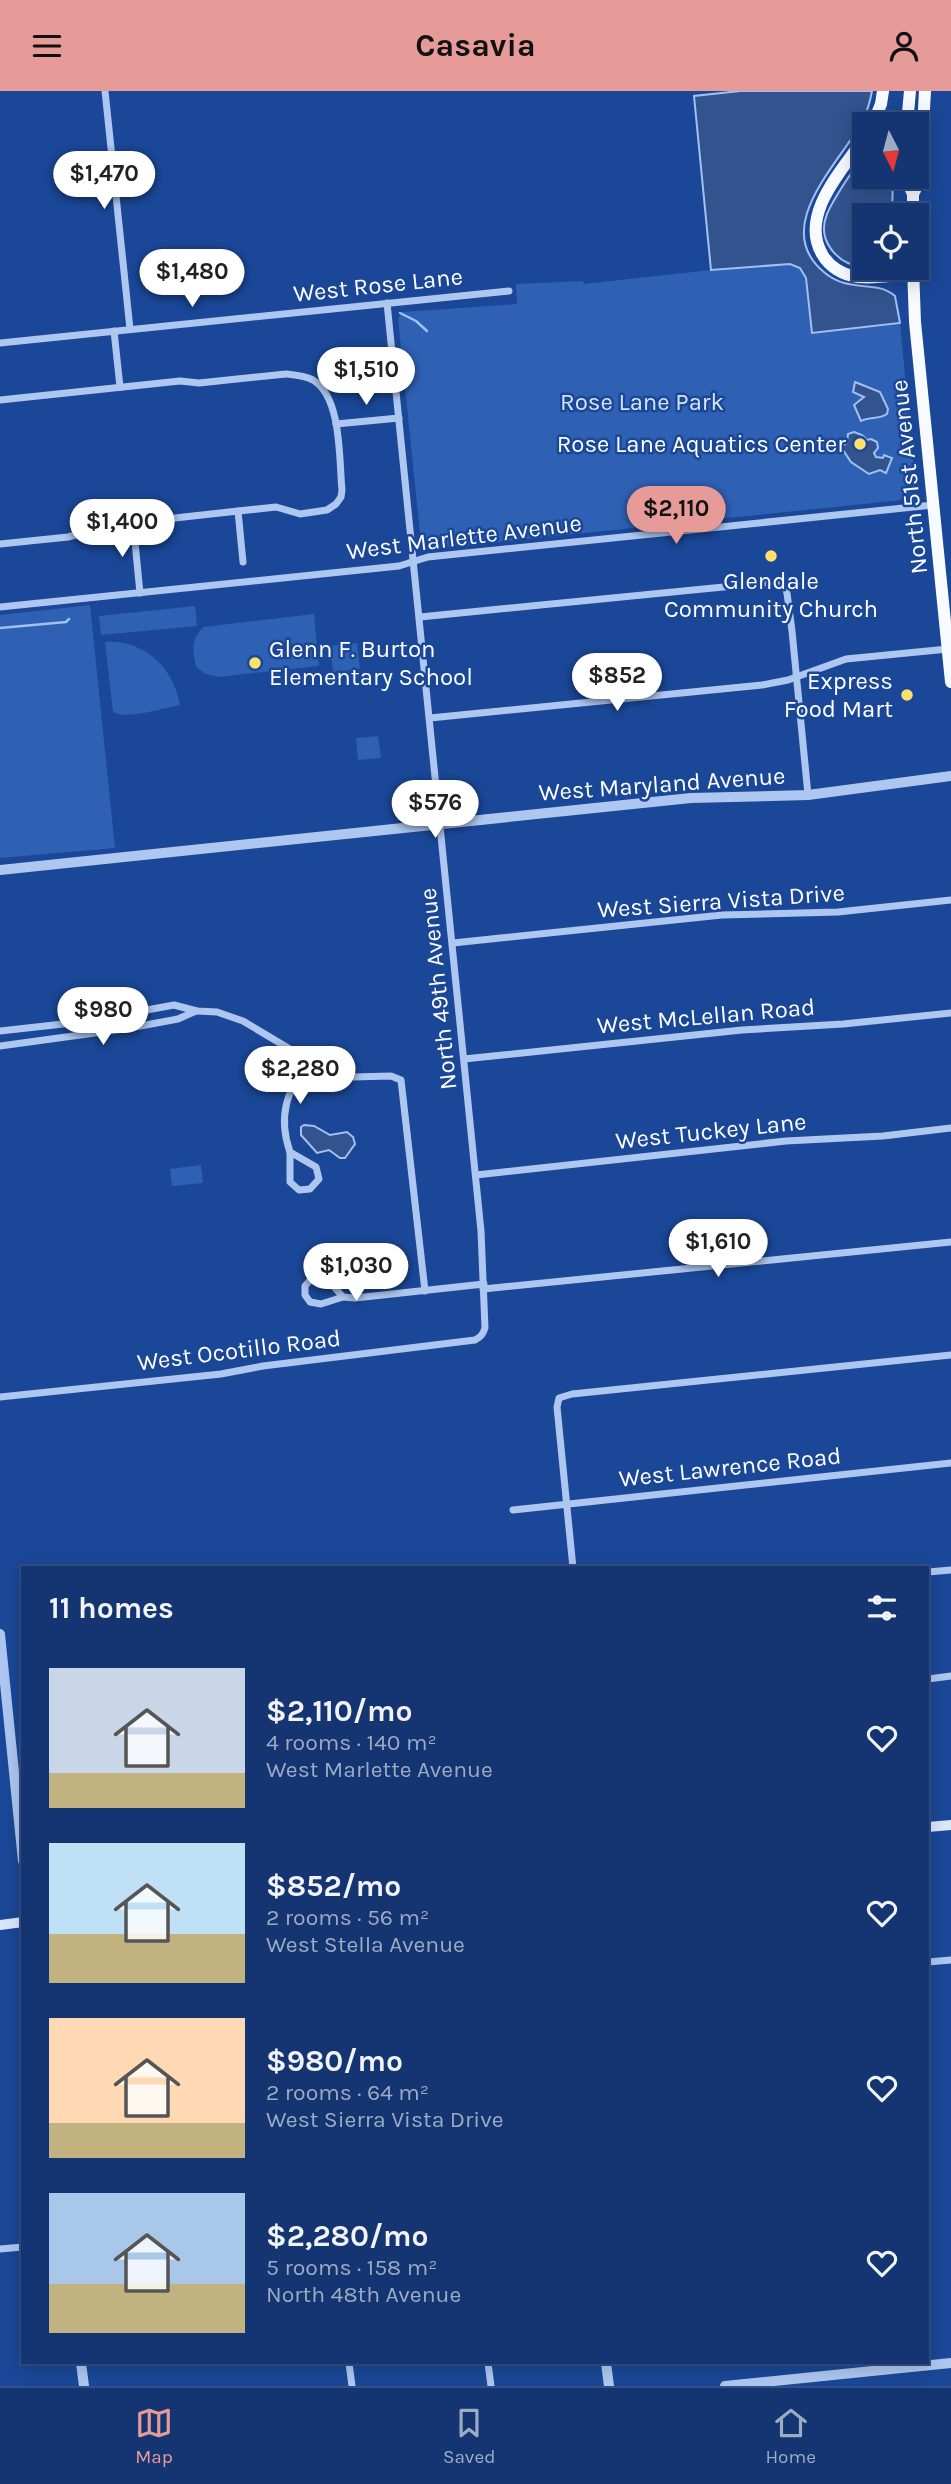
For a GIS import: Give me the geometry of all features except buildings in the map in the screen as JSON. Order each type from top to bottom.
[{"type":"main road","points":[[878,112],[883,91]]},
{"type":"main road","points":[[908,112],[910,91]]},
{"type":"main road","points":[[913,194],[920,180],[925,91]]},
{"type":"main road","points":[[852,157],[820,207],[814,229],[817,244],[824,257],[832,266],[852,275]]},
{"type":"main road","points":[[911,189],[913,203]]},
{"type":"main road","name":"North 51st Avenue","points":[[913,280],[915,322],[951,682]]},
{"type":"main road","points":[[929,1827],[951,1825]]},
{"type":"main road","points":[[0,1925],[21,1922]]},
{"type":"street","points":[[105,91],[130,329]]},
{"type":"street","name":"West Rose Lane","points":[[0,343],[509,291]]},
{"type":"street","name":"North 49th Avenue","points":[[387,303],[476,1175],[485,1328],[481,1337]]},
{"type":"street","points":[[114,331],[120,387]]},
{"type":"street","points":[[0,400],[180,381],[199,383],[286,374],[315,381],[328,397],[336,424],[342,490],[337,504],[327,510],[300,514],[276,507],[133,522],[68,537],[0,544]]},
{"type":"street","points":[[336,424],[399,418]]},
{"type":"street","name":"West Marlette Avenue","points":[[0,607],[414,563],[428,557],[933,505]]},
{"type":"street","points":[[238,511],[243,562]]},
{"type":"street","points":[[133,522],[140,593]]},
{"type":"street","points":[[419,617],[773,582],[784,585],[788,593],[808,795]]},
{"type":"street","points":[[430,718],[762,685],[846,659],[948,649]]},
{"type":"street","name":"West Maryland Avenue","points":[[0,870],[691,798],[808,795],[951,776]]},
{"type":"street","name":"West Sierra Vista Drive","points":[[453,943],[722,915],[825,913],[951,900]]},
{"type":"street","points":[[0,1031],[81,1022],[174,1005],[197,1011],[217,1012],[243,1021],[325,1070],[345,1076],[391,1076],[401,1080],[425,1291]]},
{"type":"street","points":[[0,1046],[114,1031],[178,1019],[197,1011]]},
{"type":"street","name":"West McLellan Road","points":[[464,1059],[742,1030],[843,1024],[951,1013]]},
{"type":"street","points":[[290,1151],[313,1163],[318,1170],[317,1182],[310,1189],[299,1190],[290,1182],[290,1151],[284,1129],[284,1112],[291,1087],[306,1060]]},
{"type":"street","name":"West Tuckey Lane","points":[[476,1175],[786,1141],[883,1136],[951,1128]]},
{"type":"street","points":[[343,1297],[323,1277],[312,1278],[305,1286],[306,1298],[316,1304],[343,1297],[483,1287],[951,1242]]},
{"type":"street","name":"West Ocotillo Road","points":[[0,1397],[221,1374],[263,1366],[469,1341],[481,1337]]},
{"type":"street","points":[[573,1566],[556,1407],[559,1398],[572,1394],[951,1355]]},
{"type":"street","name":"West Lawrence Road","points":[[513,1510],[951,1463]]},
{"type":"street","points":[[929,1572],[951,1570]]},
{"type":"street","points":[[0,1634],[21,1841]]},
{"type":"street","points":[[929,1679],[951,1676]]},
{"type":"street","points":[[929,1962],[951,1960]]},
{"type":"street","points":[[0,2249],[21,2247]]},
{"type":"street","points":[[725,2386],[951,2363]]},
{"type":"street","points":[[81,2364],[83,2386]]},
{"type":"street","points":[[349,2364],[352,2386]]},
{"type":"street","points":[[488,2364],[491,2386]]},
{"type":"street","points":[[606,2364],[609,2386]]},
{"type":"green space","name":"Rose Lane Park","points":[[790,264],[801,268],[806,278],[813,333],[900,323],[916,489],[912,499],[424,548],[421,543],[398,319],[402,312],[517,304],[516,284],[583,281],[584,284]]},
{"type":"green space","points":[[90,605],[115,848],[0,858],[0,615]]},
{"type":"green space","points":[[195,606],[197,626],[101,635],[99,616]]},
{"type":"green space","points":[[314,614],[319,666],[218,677],[206,674],[196,667],[196,636],[204,627]]},
{"type":"green space","points":[[105,642],[132,645],[155,659],[171,679],[180,705],[127,715],[113,712]]},
{"type":"green space","points":[[357,643],[360,669],[333,672],[330,646]]},
{"type":"green space","points":[[378,736],[381,758],[358,760],[356,738]]},
{"type":"green space","points":[[201,1165],[203,1183],[172,1186],[170,1169]]},
{"type":"shaded area","points":[[740,91],[872,91],[866,112],[852,112],[852,139],[814,196],[806,217],[804,236],[810,255],[825,273],[844,283],[879,288],[895,296],[900,323],[812,333],[806,278],[800,268],[790,264],[711,270],[694,96]]},
{"type":"shaded area","points":[[852,172],[852,189],[893,189],[892,203],[852,203],[852,264],[832,250],[824,233],[827,214]]},
{"type":"shaded area","points":[[855,382],[880,392],[888,409],[887,414],[861,421],[854,405],[864,397],[853,392]]},
{"type":"shaded area","points":[[854,432],[867,440],[877,442],[878,448],[874,453],[876,457],[883,458],[884,455],[892,458],[886,473],[880,470],[869,474],[851,462],[841,447],[847,443],[848,434]]},
{"type":"shaded area","points":[[314,1126],[330,1135],[347,1132],[353,1137],[355,1144],[345,1158],[340,1158],[329,1150],[317,1153],[301,1135],[301,1127]]},
{"type":"waterway","points":[[400,313],[416,321],[427,331]]},
{"type":"waterway","points":[[0,628],[66,622],[69,619]]},
{"type":"place","name":"Rose Lane Aquatics Center","points":[[860,444]]},
{"type":"place","name":"Glendale Community Church","points":[[771,556]]},
{"type":"place","name":"Glenn F. Burton Elementary School","points":[[255,663]]},
{"type":"place","name":"Express Food Mart","points":[[907,695]]}]
